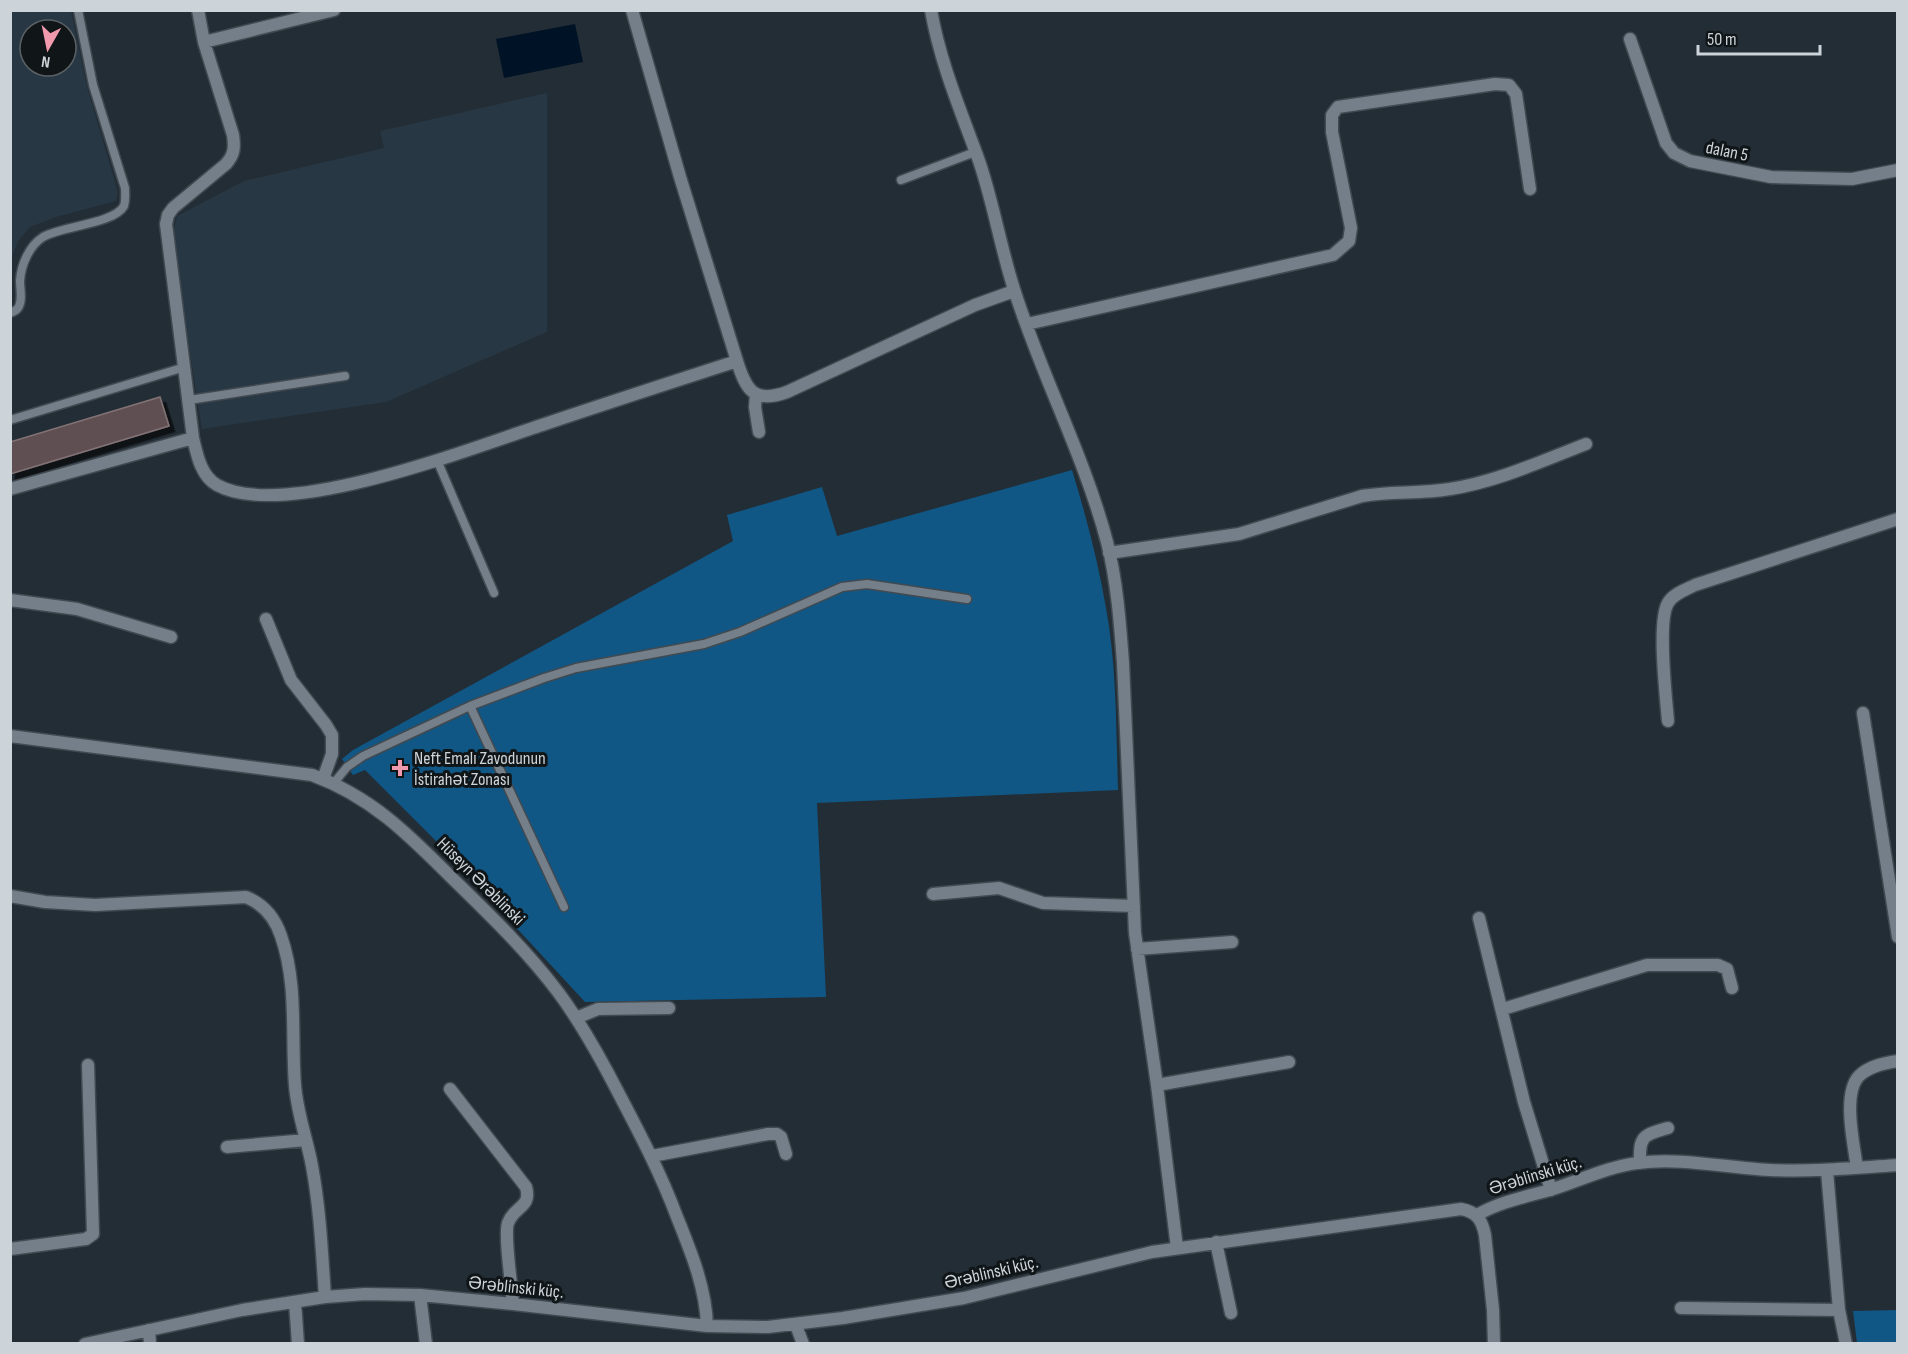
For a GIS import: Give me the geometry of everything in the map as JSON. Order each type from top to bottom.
[{"type":"street","points":[[198,10],[204,42],[233,135],[234,147],[232,156],[226,164],[172,208],[168,215],[167,241],[193,438],[198,459],[210,479],[217,485],[234,492],[283,496],[342,486],[437,459],[737,361]]},
{"type":"street","points":[[204,42],[310,13],[334,10]]},
{"type":"street","points":[[632,10],[680,177],[737,361],[749,390],[756,394],[776,396],[787,392],[975,305],[1014,291]]},
{"type":"street","points":[[931,10],[946,74],[975,152],[1014,291],[1091,490],[1109,553],[1120,620],[1137,949],[1177,1248]]},
{"type":"street","name":"dalan 5","points":[[1630,39],[1666,143],[1674,153],[1690,161],[1771,177],[1852,179],[1897,173]]},
{"type":"street","points":[[1027,324],[1333,255],[1349,241],[1351,228],[1332,132],[1332,115],[1338,107],[1495,84],[1509,85],[1516,94],[1530,189]]},
{"type":"street","points":[[756,394],[755,407],[759,432]]},
{"type":"street","points":[[10,489],[193,438]]},
{"type":"street","points":[[1109,553],[1239,534],[1378,493],[1453,489],[1508,473],[1586,444]]},
{"type":"street","points":[[1668,721],[1664,613],[1668,603],[1679,593],[1695,585],[1898,519]]},
{"type":"street","points":[[10,600],[77,609],[171,637]]},
{"type":"street","points":[[266,619],[291,681],[332,735],[328,781]]},
{"type":"street","points":[[1863,712],[1898,937]]},
{"type":"street","name":"Hüseyn Ərəblinski","points":[[10,736],[297,772],[328,781],[387,816],[510,935],[576,1017],[652,1156],[700,1278],[705,1299],[707,1326]]},
{"type":"street","points":[[933,894],[999,888],[1043,903],[1134,906]]},
{"type":"street","points":[[10,896],[45,902],[94,905],[246,897],[261,905],[272,918],[280,933],[290,968],[295,1086],[318,1206],[325,1297]]},
{"type":"street","points":[[1479,918],[1524,1102],[1551,1190]]},
{"type":"street","points":[[1137,949],[1232,942]]},
{"type":"street","points":[[1503,1009],[1647,965],[1718,965],[1727,969],[1732,988]]},
{"type":"street","points":[[576,1017],[598,1009],[669,1008]]},
{"type":"street","points":[[1857,1168],[1850,1102],[1852,1090],[1857,1077],[1867,1070],[1898,1061]]},
{"type":"street","points":[[1157,1085],[1289,1062]]},
{"type":"street","points":[[10,1250],[86,1239],[93,1234],[88,1065]]},
{"type":"street","points":[[450,1089],[526,1187],[527,1202],[514,1213],[507,1226],[513,1304]]},
{"type":"street","points":[[1640,1163],[1639,1147],[1642,1139],[1648,1134],[1668,1128]]},
{"type":"street","points":[[652,1156],[768,1134],[777,1134],[782,1137],[786,1154]]},
{"type":"street","points":[[227,1147],[306,1140]]},
{"type":"street","name":"Ərəblinski küç.","points":[[85,1344],[242,1310],[325,1297],[365,1294],[420,1295],[707,1326],[739,1328],[796,1325],[924,1306],[1152,1252],[1461,1209],[1477,1215],[1490,1207],[1551,1190],[1624,1165],[1694,1162],[1767,1170],[1827,1171],[1898,1165]]},
{"type":"street","points":[[1827,1171],[1839,1310],[1846,1344]]},
{"type":"street","points":[[1477,1215],[1483,1225],[1485,1235],[1493,1310],[1494,1344]]},
{"type":"street","points":[[1216,1242],[1231,1313]]},
{"type":"street","points":[[420,1295],[426,1344]]},
{"type":"street","points":[[295,1302],[298,1344]]},
{"type":"street","points":[[1682,1308],[1839,1310]]},
{"type":"street","points":[[796,1325],[803,1344]]},
{"type":"street","points":[[149,1330],[150,1344]]},
{"type":"lane","points":[[10,313],[18,308],[22,271],[28,252],[33,245],[42,237],[54,232],[110,216],[119,211],[126,198],[125,188],[93,85],[78,10]]},
{"type":"lane","points":[[901,180],[975,152]]},
{"type":"lane","points":[[10,420],[185,367]]},
{"type":"lane","points":[[189,400],[345,375]]},
{"type":"lane","points":[[437,459],[494,593]]},
{"type":"lane","points":[[328,781],[363,756],[470,706],[544,678],[576,668],[704,644],[741,632],[843,587],[867,584],[967,599]]},
{"type":"lane","points":[[470,706],[564,907]]},
{"type":"shaded area","points":[[11,10],[71,11],[72,18],[18,18],[18,78],[78,78],[78,44],[87,87],[118,192],[116,201],[56,217],[30,227],[18,241],[11,259]]},
{"type":"shaded area","points":[[575,24],[583,62],[504,78],[496,39]]},
{"type":"shaded area","points":[[547,93],[547,332],[386,402],[202,429],[172,238],[177,216],[244,181],[384,148],[380,131]]},
{"type":"shaded area","points":[[1072,470],[1087,521],[1110,631],[1118,790],[817,803],[826,997],[585,1002],[438,843],[365,770],[353,775],[342,759],[353,750],[733,541],[727,515],[822,487],[837,536]]},
{"type":"shaded area","points":[[1897,1310],[1897,1343],[1857,1343],[1853,1311]]},
{"type":"building","points":[[160,397],[169,426],[10,474],[10,442]]},
{"type":"place","name":"Neft Emalı Zavodunun İstirahət Zonası","points":[[400,768]]}]
